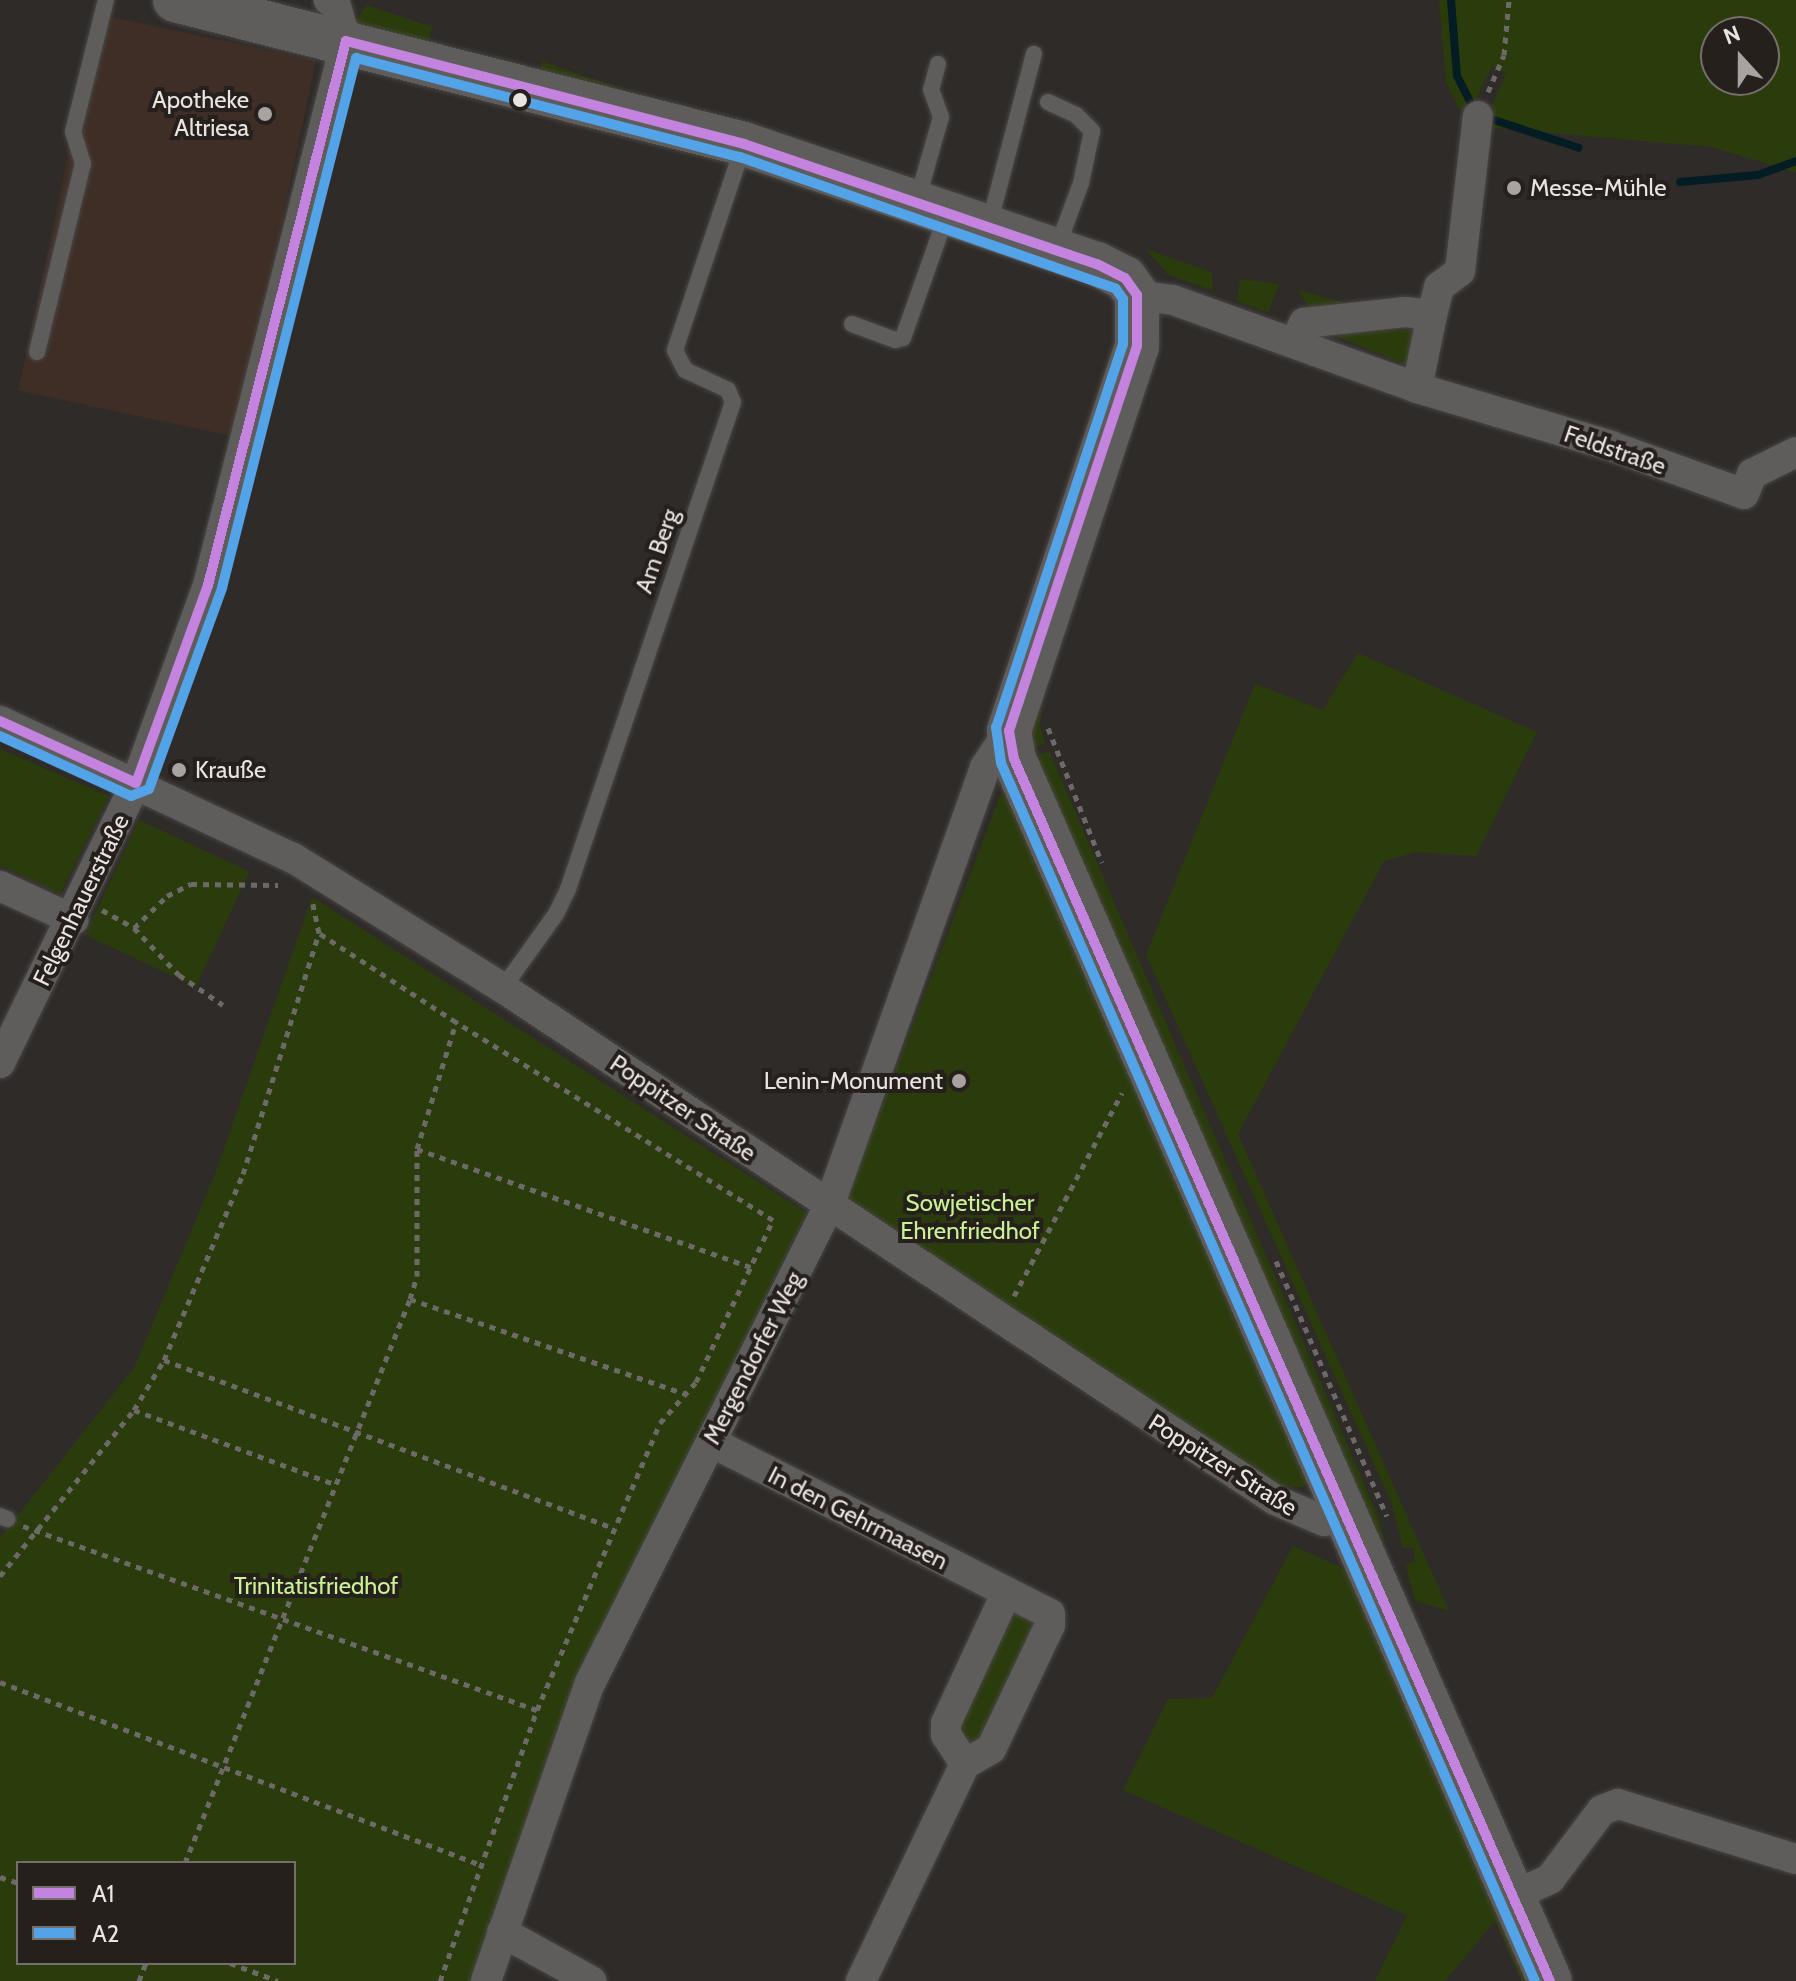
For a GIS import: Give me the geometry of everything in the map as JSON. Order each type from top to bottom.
[{"type":"main road","points":[[175,0],[744,144],[1057,250],[1125,278],[1137,295],[1137,346],[1009,731],[1014,759],[1550,1981]]},
{"type":"street","points":[[329,0],[335,3],[346,41]]},
{"type":"street","name":"Felgenhauerstraße","points":[[0,1063],[79,909],[136,783],[208,585],[346,41]]},
{"type":"street","points":[[1417,388],[1439,287],[1460,271],[1478,116]]},
{"type":"street","name":"Feldstraße","points":[[1137,295],[1173,300],[1417,388],[1611,446],[1744,494],[1752,474],[1796,452]]},
{"type":"street","points":[[1295,343],[1304,323],[1405,312],[1432,315]]},
{"type":"street","name":"Poppitzer Straße","points":[[0,721],[293,858],[503,988],[1001,1322],[1304,1516],[1324,1521],[1345,1515]]},
{"type":"street","name":"Mergendorfer Weg","points":[[486,1981],[590,1683],[829,1206],[985,767],[1009,731]]},
{"type":"street","points":[[0,886],[79,909]]},
{"type":"street","name":"In den Gehrmaasen","points":[[711,1442],[1050,1614],[1050,1625],[991,1749],[965,1764],[861,1981]]},
{"type":"street","points":[[965,1764],[946,1735],[946,1723],[1006,1594]]},
{"type":"street","points":[[1513,1896],[1550,1879],[1602,1810],[1618,1804],[1796,1859]]},
{"type":"street","points":[[502,1932],[591,1981]]},
{"type":"lane","points":[[37,352],[83,164],[73,132],[106,0]]},
{"type":"lane","points":[[989,227],[1034,54]]},
{"type":"lane","points":[[852,324],[895,340],[903,338],[932,208],[941,117],[931,90],[938,64]]},
{"type":"lane","points":[[1048,102],[1076,115],[1092,131],[1081,183],[1057,250]]},
{"type":"lane","name":"Am Berg","points":[[503,988],[556,914],[568,889],[733,402],[728,390],[685,370],[675,350],[744,144]]},
{"type":"path","points":[[1478,116],[1504,55],[1509,0]]},
{"type":"path","points":[[0,1576],[134,1410],[164,1360],[243,1174],[319,933],[312,897],[293,858]]},
{"type":"path","points":[[134,928],[167,896],[191,884],[278,885]]},
{"type":"path","points":[[79,909],[134,928],[179,975],[223,1005]]},
{"type":"path","points":[[319,933],[773,1220],[696,1382],[660,1423],[614,1528],[537,1710],[440,1981]]},
{"type":"path","points":[[186,1861],[410,1299],[417,1276],[417,1149],[456,1022]]},
{"type":"path","points":[[1001,1322],[1143,1055]]},
{"type":"path","points":[[417,1149],[751,1267]]},
{"type":"path","points":[[410,1299],[686,1394]]},
{"type":"path","points":[[164,1360],[614,1528]]},
{"type":"path","points":[[134,1410],[334,1484]]},
{"type":"path","points":[[4,1518],[537,1710]]},
{"type":"path","points":[[0,1682],[481,1865]]},
{"type":"path","points":[[235,1965],[278,1981]]},
{"type":"shaded area","points":[[98,14],[316,60],[236,437],[18,391]]},
{"type":"green space","points":[[1439,0],[1796,0],[1796,172],[1711,147],[1495,128],[1486,120],[1506,73],[1492,66],[1471,110],[1459,109],[1446,82]]},
{"type":"green space","points":[[367,5],[432,27],[429,41],[425,47],[367,34],[356,20]]},
{"type":"green space","points":[[542,61],[630,92],[627,99],[540,74]]},
{"type":"green space","points":[[1145,249],[1212,272],[1213,291],[1169,275]]},
{"type":"green space","points":[[1240,279],[1279,284],[1268,313],[1237,301]]},
{"type":"green space","points":[[1298,290],[1369,309],[1310,309]]},
{"type":"green space","points":[[1339,328],[1410,331],[1415,337],[1409,366],[1333,335]]},
{"type":"green space","points":[[1358,653],[1537,732],[1476,856],[1416,852],[1384,861],[1238,1134],[1449,1611],[1415,1601],[1406,1565],[1415,1561],[1413,1548],[1403,1548],[1392,1504],[1146,955],[1255,684],[1323,710]]},
{"type":"green space","points":[[1044,674],[1040,726],[1045,744],[1028,749],[1028,723]]},
{"type":"green space","points":[[0,749],[109,796],[60,894],[0,865]]},
{"type":"green space","points":[[1049,751],[1379,1518],[1386,1550],[1377,1555],[1030,758]]},
{"type":"green space","name":"Sowjetischer Ehrenfriedhof","points":[[1005,783],[1310,1479],[1303,1487],[1278,1487],[847,1198]]},
{"type":"green space","points":[[139,820],[250,872],[196,987],[85,935]]},
{"type":"green space","name":"Trinitatisfriedhof","points":[[312,897],[807,1213],[578,1676],[471,1981],[0,1981],[0,1538],[134,1368],[215,1174]]},
{"type":"green space","points":[[1293,1546],[1343,1568],[1360,1589],[1536,1981],[1522,1981],[1495,1921],[1445,1981],[1375,1981],[1407,1915],[1123,1790],[1168,1699],[1212,1698]]},
{"type":"green space","points":[[1017,1611],[1040,1622],[987,1740],[972,1745],[960,1738],[958,1719],[1009,1615]]},
{"type":"waterway","points":[[1451,0],[1457,76],[1470,102]]},
{"type":"waterway","points":[[1494,120],[1579,148]]},
{"type":"waterway","points":[[1680,182],[1758,175],[1796,161]]},
{"type":"transit line","name":"A1","points":[[346,41],[744,144],[1097,264],[1125,278],[1137,295],[1137,346],[1009,731],[1014,759],[1550,1981]]},
{"type":"transit line","name":"A1","points":[[136,783],[208,585],[346,41]]},
{"type":"transit line","name":"A2","points":[[0,736],[131,796],[149,789],[222,588],[356,58],[740,157],[1116,289],[1123,299],[1123,344],[996,727],[1001,763],[1535,1981]]},
{"type":"transit line","name":"A1","points":[[0,721],[136,783]]},
{"type":"place","name":"Apotheke Altriesa","points":[[265,114]]},
{"type":"place","name":"Messe-Mühle","points":[[1514,188]]},
{"type":"place","name":"Krauße","points":[[179,770]]},
{"type":"place","name":"Lenin-Monument","points":[[959,1081]]}]
